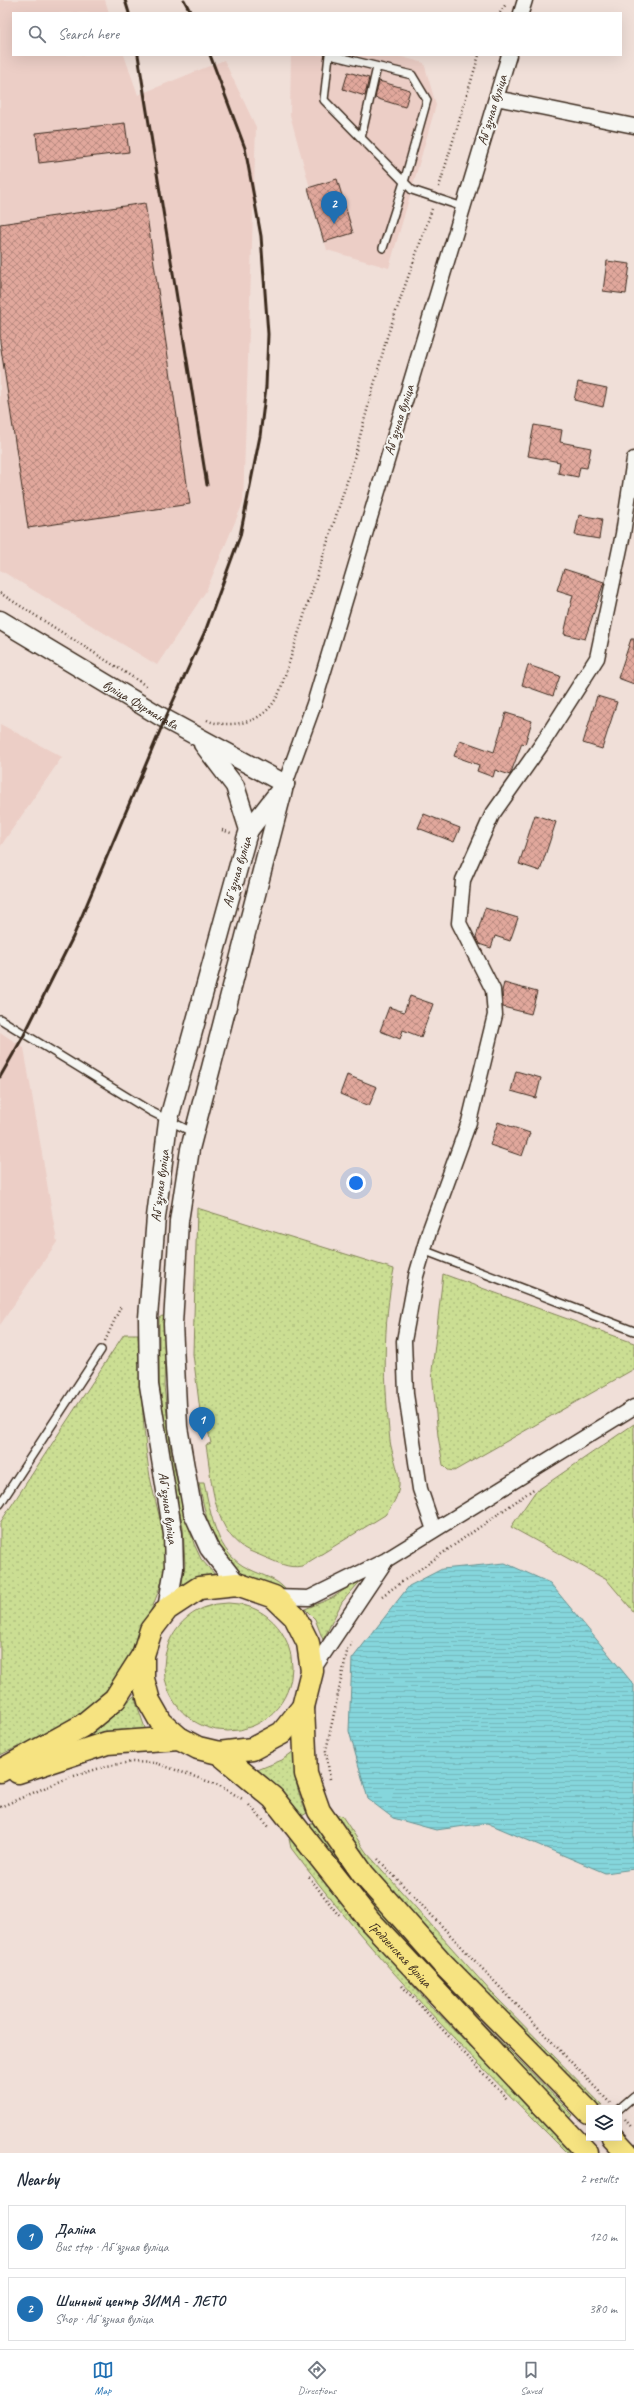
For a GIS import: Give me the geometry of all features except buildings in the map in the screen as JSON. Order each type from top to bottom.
[{"type":"main road","name":"Абʼязная вуліца","points":[[0,1771],[82,1726],[115,1699],[143,1655],[151,1630],[167,1608],[199,1588],[236,1584],[274,1598],[295,1617],[308,1643],[312,1671],[303,1707],[282,1733],[252,1749],[219,1753],[198,1748],[179,1738],[161,1722],[149,1702],[143,1678],[143,1655]]},
{"type":"main road","name":"Гродзенская вуліца","points":[[303,1707],[306,1774],[320,1811],[363,1874],[443,1964],[586,2109]]},
{"type":"main road","points":[[0,1778],[107,1743],[179,1738]]},
{"type":"main road","name":"Гродзенская вуліца","points":[[219,1753],[273,1798],[370,1921],[584,2146]]},
{"type":"main road","points":[[616,2141],[627,2153]]},
{"type":"street","points":[[521,12],[525,0]]},
{"type":"street","name":"Абʼязная вуліца","points":[[236,1584],[209,1548],[193,1513],[178,1427],[174,1316],[179,1221],[194,1133],[285,784],[314,704],[509,56]]},
{"type":"street","points":[[496,98],[634,126]]},
{"type":"street","points":[[434,1530],[420,1489],[406,1394],[404,1341],[416,1276],[423,1250],[469,1122],[495,1015],[493,990],[459,924],[463,880],[492,815],[542,744],[597,658],[623,534],[634,459]]},
{"type":"street","name":"вуліца Фурманава","points":[[0,620],[198,737],[285,784]]},
{"type":"street","points":[[198,737],[235,786],[249,830]]},
{"type":"street","name":"Абʼязная вуліца","points":[[167,1608],[174,1568],[173,1534],[149,1385],[148,1318],[156,1217],[168,1122],[249,830],[285,784]]},
{"type":"street","points":[[274,1598],[309,1598],[386,1560],[634,1407]]},
{"type":"street","points":[[312,1671],[386,1560]]},
{"type":"lane","points":[[330,56],[324,100],[412,190],[435,199],[463,207]]},
{"type":"lane","points":[[334,56],[412,75],[427,100],[404,182],[383,248]]},
{"type":"lane","points":[[361,138],[377,67]]},
{"type":"lane","points":[[0,1019],[168,1122],[194,1133]]},
{"type":"lane","points":[[423,1250],[634,1331]]},
{"type":"lane","points":[[0,1504],[101,1350]]},
{"type":"lane","points":[[622,2106],[634,2096]]},
{"type":"path","points":[[501,12],[508,0]]},
{"type":"path","points":[[201,717],[215,724],[253,721],[274,704],[350,469],[387,337],[435,199],[479,56]]},
{"type":"path","points":[[0,593],[153,690]]},
{"type":"path","points":[[101,1350],[121,1306]]},
{"type":"path","points":[[377,1602],[382,1596],[540,1484]]},
{"type":"path","points":[[330,1782],[326,1751],[348,1652],[356,1634]]},
{"type":"path","points":[[0,1807],[68,1778],[106,1766],[132,1762],[156,1763],[218,1785],[246,1802],[274,1833]]},
{"type":"path","points":[[377,1858],[611,2105]]},
{"type":"path","points":[[307,1875],[341,1918]]},
{"type":"path","points":[[398,1982],[512,2104]]},
{"type":"path","points":[[624,2119],[634,2130]]},
{"type":"shaded area","points":[[0,0],[105,0],[109,12],[12,12],[12,56],[124,56],[138,95],[224,60],[256,127],[243,503],[206,591],[157,665],[0,570]]},
{"type":"shaded area","points":[[291,56],[399,56],[424,63],[436,105],[389,268],[327,250],[290,115]]},
{"type":"shaded area","points":[[0,724],[62,757],[0,847]]},
{"type":"shaded area","points":[[0,1032],[24,1048],[57,1242],[0,1325]]},
{"type":"green space","points":[[197,1208],[394,1269],[387,1312],[385,1376],[390,1441],[399,1480],[397,1495],[385,1515],[302,1566],[292,1567],[244,1548],[233,1539],[225,1528],[219,1515],[212,1487],[206,1445],[211,1443],[207,1426],[202,1427],[193,1354]]},
{"type":"green space","points":[[443,1274],[634,1343],[634,1369],[454,1471],[448,1470],[443,1465],[438,1436],[432,1371]]},
{"type":"green space","points":[[162,1316],[166,1317],[164,1386],[171,1451],[181,1500],[194,1544],[201,1559],[217,1577],[181,1588],[185,1565],[183,1527],[173,1482],[159,1383],[159,1318]]},
{"type":"green space","points":[[124,1334],[138,1334],[146,1448],[150,1476],[164,1537],[166,1562],[159,1590],[133,1651],[108,1694],[86,1712],[72,1721],[0,1755],[0,1523]]},
{"type":"green space","points":[[634,1424],[634,1612],[607,1580],[511,1527],[535,1492]]},
{"type":"green space","points":[[199,1483],[204,1483],[209,1507],[217,1532],[229,1554],[249,1569],[274,1580],[286,1590],[259,1584],[244,1576],[223,1555],[210,1528]]},
{"type":"green space","points":[[365,1576],[342,1602],[323,1640],[315,1619],[305,1609],[332,1598]]},
{"type":"green space","points":[[234,1603],[247,1605],[258,1610],[269,1617],[278,1626],[290,1648],[292,1667],[290,1686],[285,1697],[278,1708],[269,1717],[247,1729],[222,1731],[209,1729],[198,1724],[187,1717],[178,1708],[166,1686],[164,1661],[166,1648],[171,1637],[178,1626],[187,1617],[209,1605]]},
{"type":"green space","points":[[134,1696],[146,1731],[73,1743],[104,1723]]},
{"type":"green space","points":[[294,1751],[296,1783],[307,1813],[302,1816],[281,1789],[255,1771],[282,1760]]},
{"type":"green space","points":[[330,1812],[342,1816],[366,1852],[492,1993],[602,2105],[594,2105],[477,1988],[378,1878]]},
{"type":"green space","points":[[314,1821],[356,1883],[456,1996],[573,2115],[569,2120],[366,1906],[308,1826]]},
{"type":"green space","points":[[293,1837],[332,1892],[430,2005],[575,2153],[567,2153],[494,2080],[389,1967],[322,1889],[291,1848],[289,1839]]},
{"type":"water","points":[[505,1563],[550,1583],[634,1685],[634,1869],[605,1873],[487,1823],[436,1830],[393,1818],[368,1799],[349,1731],[352,1659],[409,1586],[442,1569]]},
{"type":"railway","points":[[125,0],[129,12]]},
{"type":"railway","points":[[184,0],[190,12]]},
{"type":"railway","points":[[138,56],[207,485]]},
{"type":"railway","points":[[0,1077],[24,1035],[73,937],[165,719],[206,629],[240,536],[260,436],[266,387],[268,334],[261,236],[245,148],[210,56]]},
{"type":"place","name":"Шинный центр ЗИМА - ЛЕТО","points":[[334,224]]},
{"type":"place","name":"Даліна","points":[[202,1440]]}]
